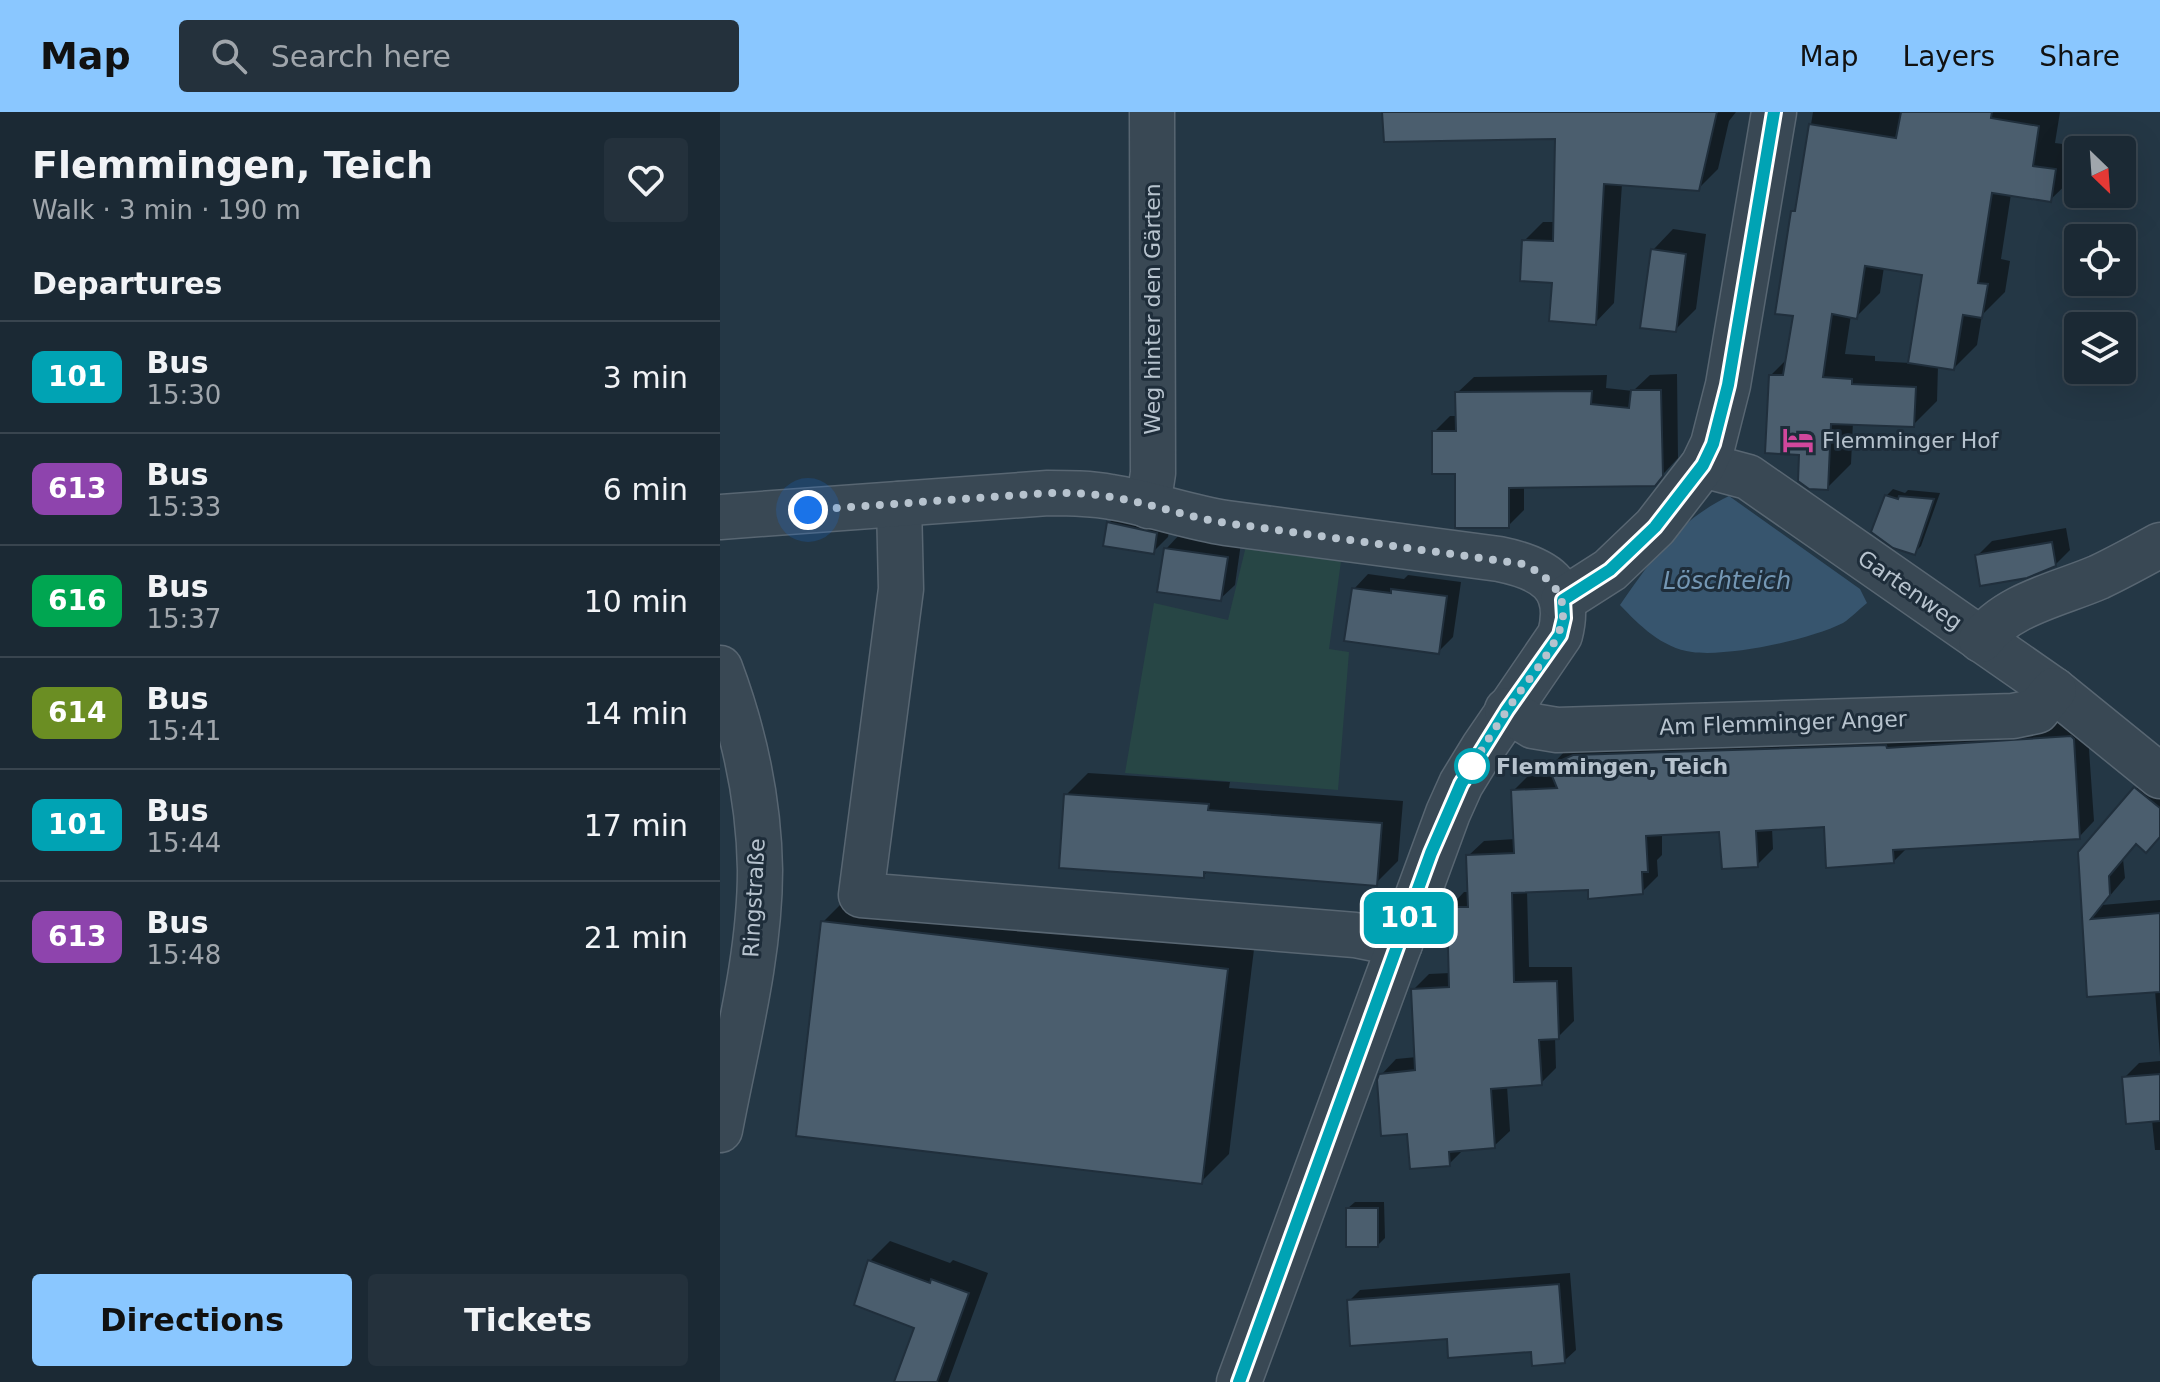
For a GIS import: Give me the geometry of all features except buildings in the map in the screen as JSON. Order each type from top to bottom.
[{"type":"street","name":"Weg hinter den Gärten","points":[[1148,506],[1153,473],[1152,112]]},
{"type":"street","points":[[1563,600],[1610,570],[1630,552],[1655,527],[1703,465],[1720,422],[1774,112]]},
{"type":"street","name":"Gartenweg","points":[[1703,465],[1748,477],[1981,640],[1991,626],[2014,612],[2100,576],[2160,545]]},
{"type":"street","points":[[720,517],[1048,493],[1113,497],[1226,523],[1524,564],[1544,574],[1557,588],[1563,600],[1564,618],[1560,635],[1507,710],[1457,793],[1431,853],[1239,1382]]},
{"type":"street","points":[[899,504],[901,589],[861,895],[1355,935],[1400,944]]},
{"type":"street","points":[[1981,640],[2054,690],[2160,776]]},
{"type":"street","name":"Ringstraße","points":[[720,668],[730,694],[752,784],[760,871],[751,963],[720,1130]]},
{"type":"street","name":"Am Flemminger Anger","points":[[1507,710],[1533,726],[1557,730],[1997,716],[2037,711],[2054,690]]},
{"type":"green space","points":[[1246,546],[1342,554],[1329,649],[1349,652],[1338,790],[1125,773],[1154,603],[1228,620]]},
{"type":"water","name":"Löschteich","points":[[1729,496],[1860,589],[1867,603],[1843,623],[1828,629],[1747,650],[1692,652],[1671,646],[1652,634],[1620,605],[1655,557],[1680,530],[1694,517]]},
{"type":"bus line","name":"101","points":[[1239,1382],[1431,853],[1461,784],[1507,710],[1560,635],[1564,618],[1563,600],[1610,570],[1655,527],[1703,465],[1713,444],[1728,385],[1774,112]]},
{"type":"place","name":"Flemminger Hof","points":[[1798,440]]},
{"type":"place","name":"Flemmingen, Teich","points":[[1472,766]]},
{"type":"route","points":[[808,510],[1085,493],[1113,497],[1187,517],[1524,564],[1544,574],[1557,588],[1563,600],[1564,618],[1560,635],[1472,766]]}]
